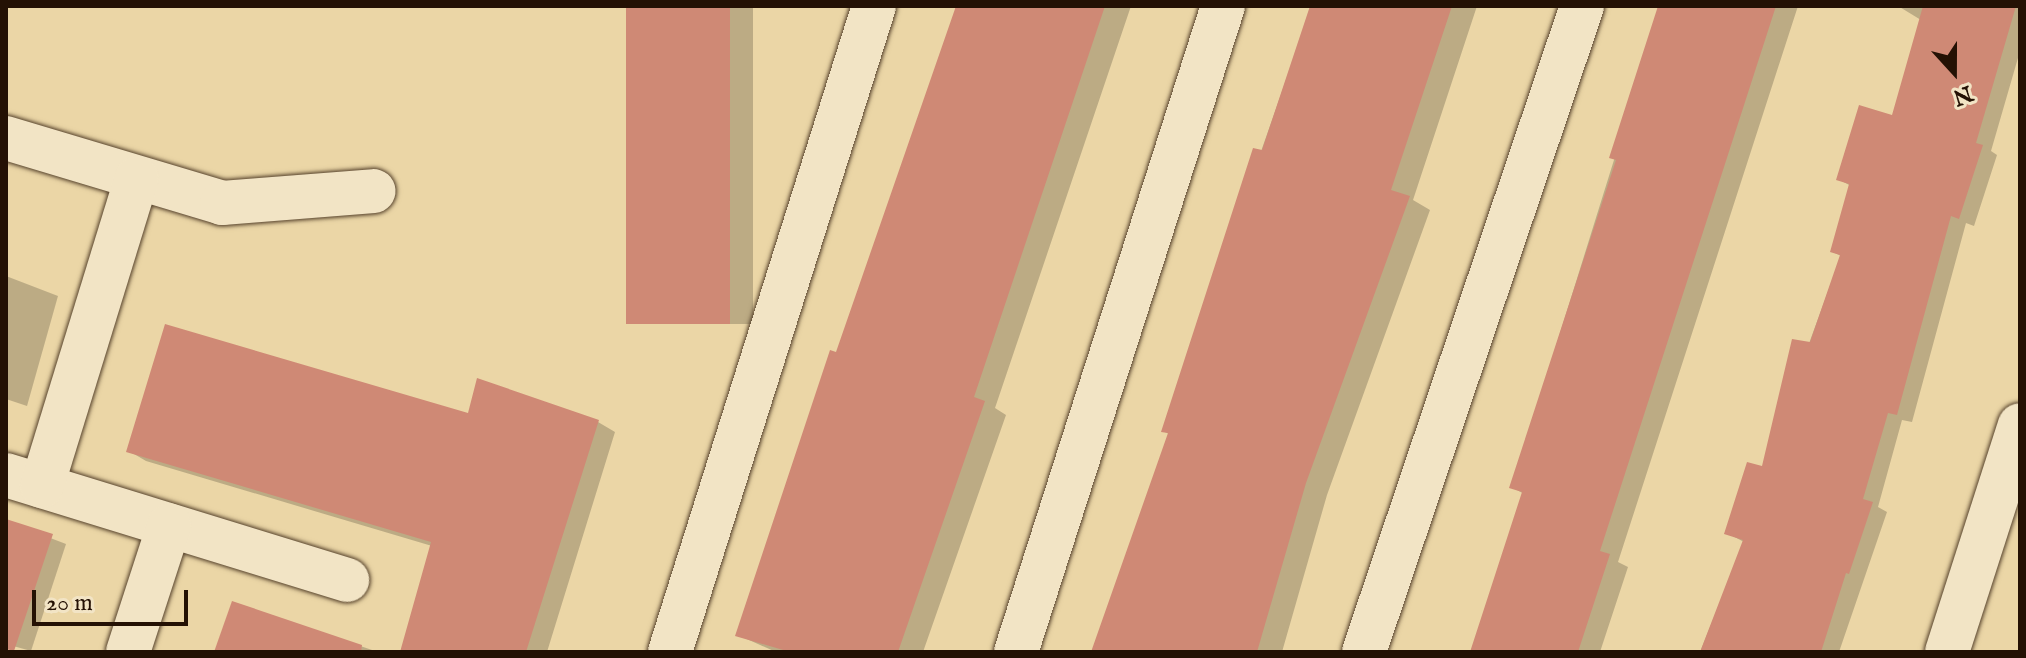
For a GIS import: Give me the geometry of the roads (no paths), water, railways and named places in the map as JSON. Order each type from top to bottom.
[{"type":"street","points":[[670,652],[874,6]]},
{"type":"street","points":[[1016,652],[1223,6]]},
{"type":"street","points":[[1364,652],[1582,6]]},
{"type":"street","points":[[6,138],[222,203],[374,191]]},
{"type":"street","points":[[137,178],[24,480],[347,580]]},
{"type":"street","points":[[1947,652],[2020,425]]},
{"type":"street","points":[[128,652],[169,526]]}]
